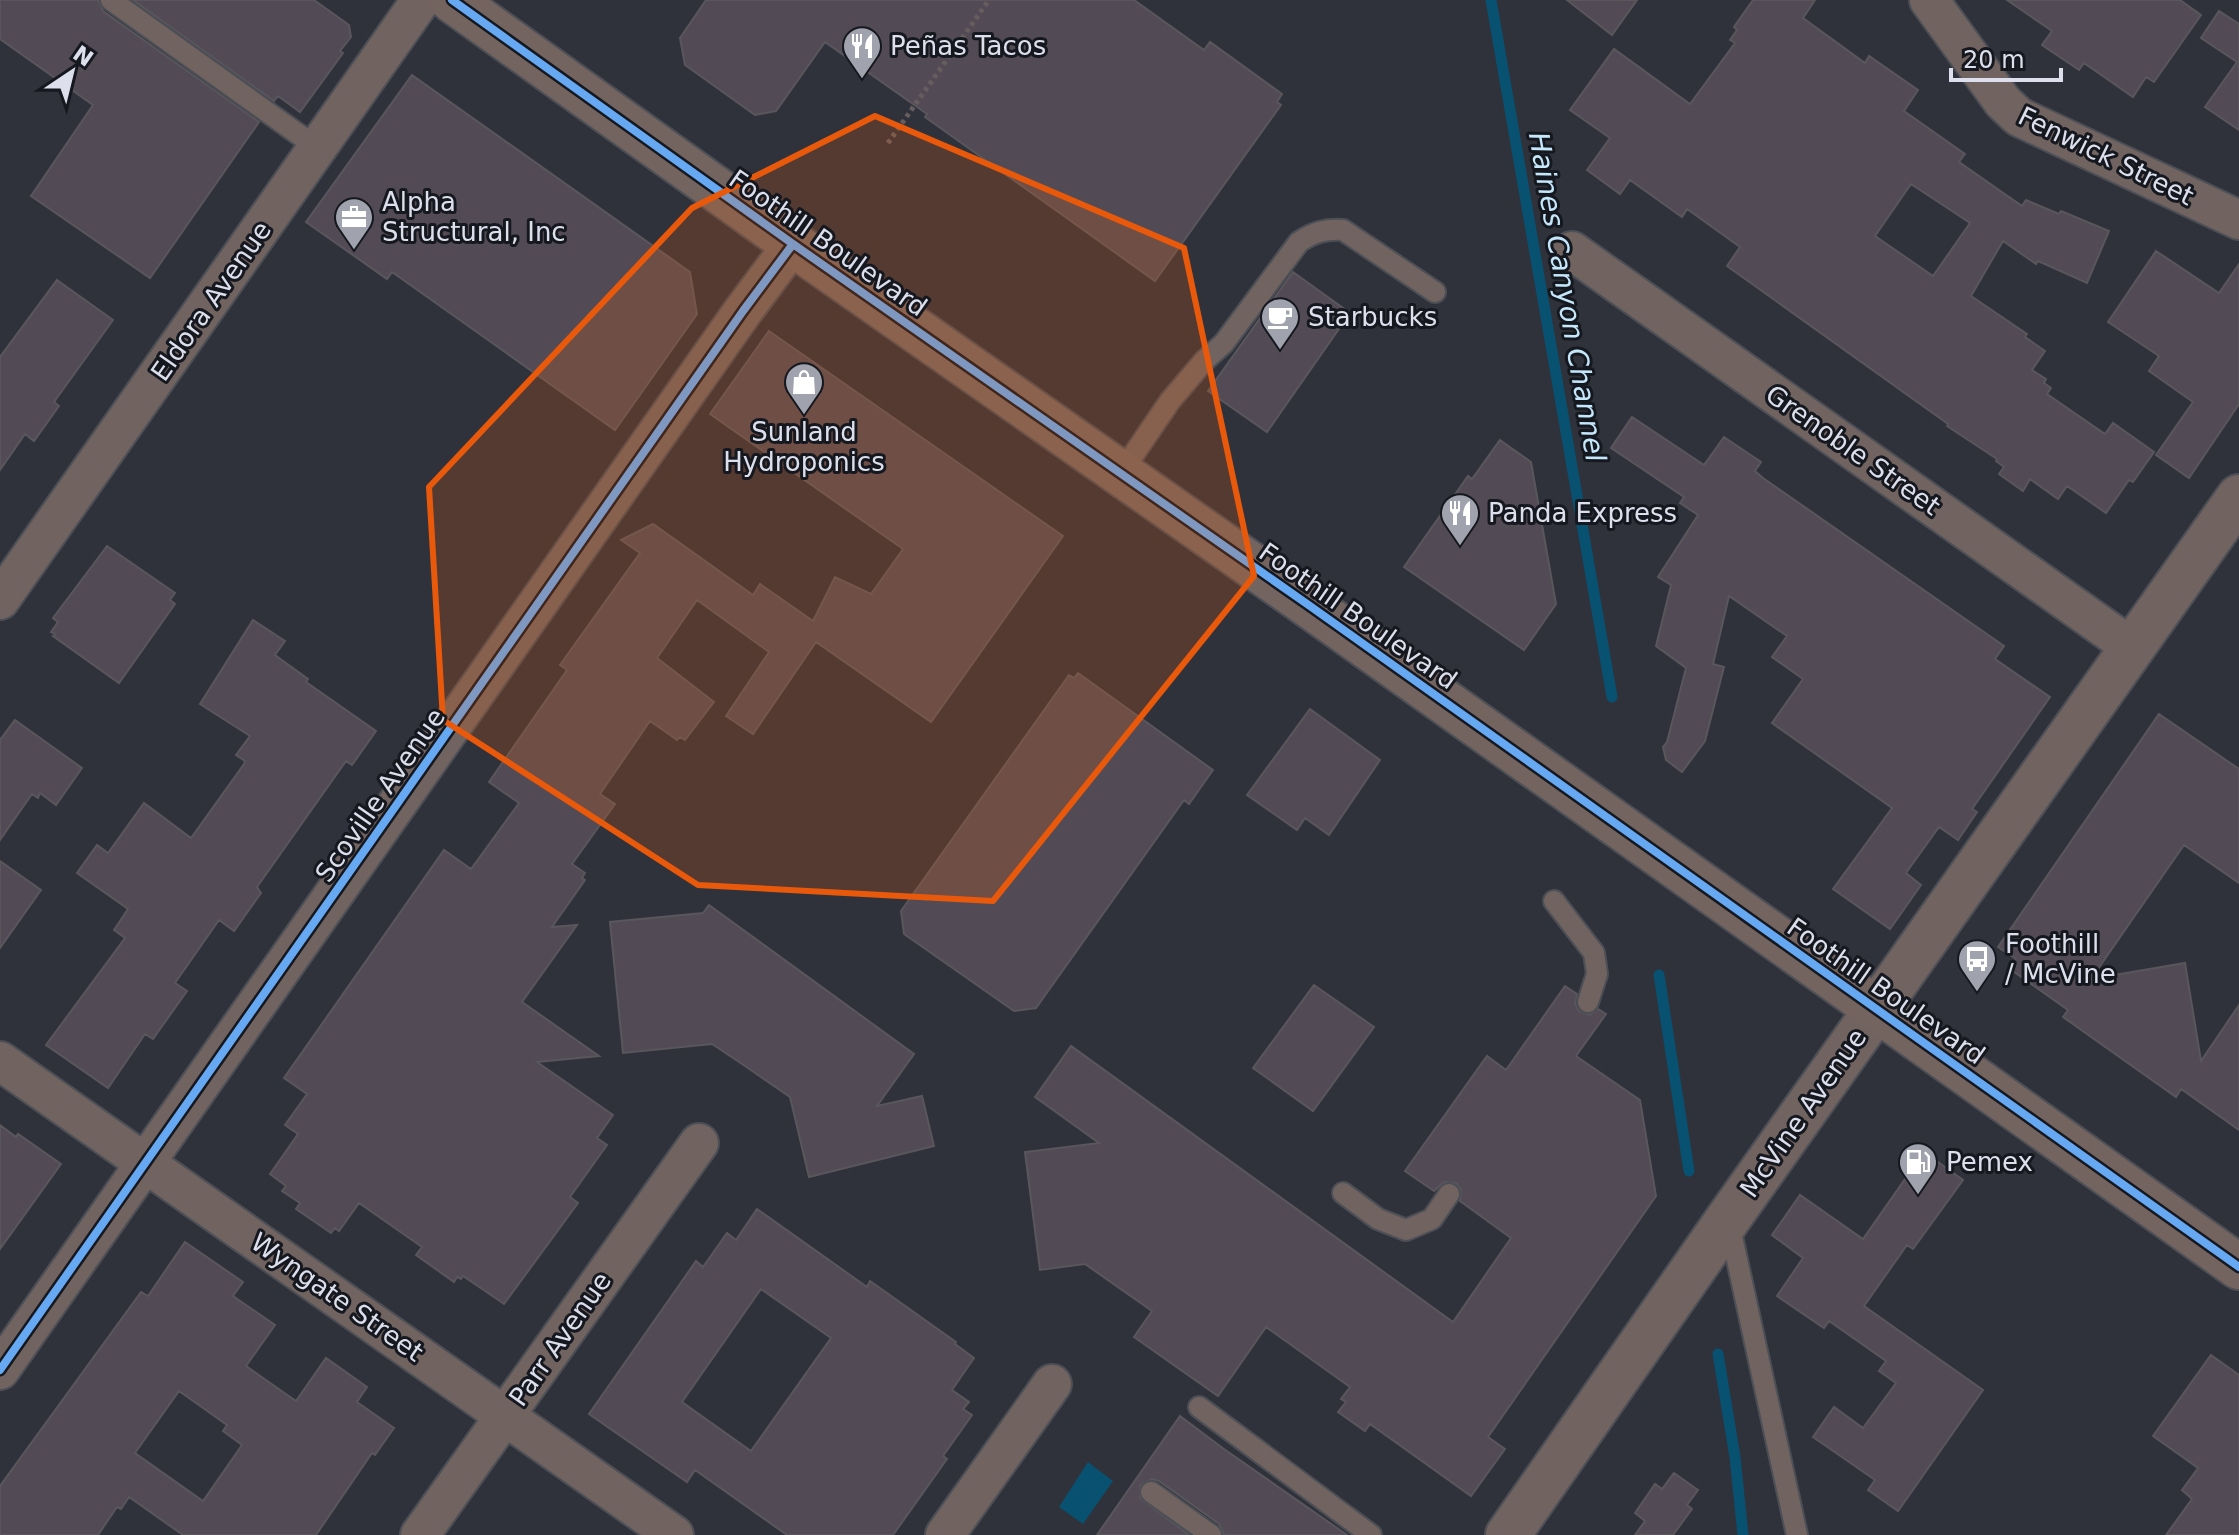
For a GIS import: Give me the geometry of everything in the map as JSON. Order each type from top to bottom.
[{"type":"main road","name":"Foothill Boulevard","points":[[452,0],[2239,1267]]},
{"type":"street","name":"Eldora Avenue","points":[[0,600],[421,0]]},
{"type":"street","name":"Fenwick Street","points":[[1929,0],[2003,102],[2019,117],[2239,220]]},
{"type":"street","name":"Scoville Avenue","points":[[0,1370],[793,244]]},
{"type":"street","name":"Grenoble Street","points":[[1572,251],[2134,649]]},
{"type":"street","name":"McVine Avenue","points":[[1508,1535],[2239,497]]},
{"type":"street","name":"Wyngate Street","points":[[0,1061],[674,1535]]},
{"type":"street","name":"Parr Avenue","points":[[420,1535],[699,1143]]},
{"type":"street","points":[[945,1535],[1052,1384]]},
{"type":"lane","points":[[111,0],[319,149]]},
{"type":"lane","points":[[1121,473],[1170,401],[1224,343],[1299,242],[1313,233],[1327,229],[1343,230],[1435,292]]},
{"type":"lane","points":[[1554,901],[1594,953],[1597,974],[1588,1002]]},
{"type":"lane","points":[[1343,1193],[1378,1219],[1406,1230],[1432,1219],[1449,1194]]},
{"type":"lane","points":[[1728,1219],[1797,1535]]},
{"type":"lane","points":[[1199,1407],[1371,1535]]},
{"type":"lane","points":[[1151,1492],[1211,1535]]},
{"type":"path","points":[[888,143],[989,0]]},
{"type":"highlighted area","points":[[875,116],[1184,248],[1254,576],[993,901],[698,885],[443,720],[429,487],[692,208]]},
{"type":"water","points":[[1088,1462],[1113,1481],[1083,1524],[1059,1507]]},
{"type":"building","points":[[0,0],[98,0],[103,11],[259,122],[150,278],[31,196],[93,105],[0,39]]},
{"type":"building","points":[[133,0],[314,0],[349,25],[351,37],[300,112],[278,96],[274,101]]},
{"type":"building","points":[[706,0],[1134,0],[1204,50],[1210,42],[1282,94],[1277,102],[1281,105],[1155,281],[825,42],[776,111],[755,115],[685,65],[680,38]]},
{"type":"building","points":[[1567,0],[1637,0],[1612,35]]},
{"type":"building","points":[[1753,0],[1815,0],[1803,18],[1865,63],[1869,56],[1918,90],[1904,111],[1965,154],[1959,162],[2022,206],[2026,200],[2109,231],[2087,283],[2038,261],[2036,264],[2003,241],[1971,296],[2027,334],[2025,337],[2045,351],[2032,370],[2046,379],[2044,383],[2051,388],[2047,394],[2105,434],[2113,423],[2154,452],[2106,513],[2067,486],[2058,499],[2030,479],[2023,491],[1999,474],[2004,467],[1997,459],[1727,266],[1740,247],[1687,209],[1682,217],[1630,180],[1620,194],[1587,170],[1610,138],[1570,110],[1614,49],[1690,104],[1735,43],[1730,40],[1737,30],[1734,27]],"holes":[[[1911,184],[1970,223],[1933,276],[1875,236]]]},
{"type":"building","points":[[2007,0],[2180,0],[2201,15],[2154,82],[2146,77],[2133,97],[2084,63],[2079,70],[2042,45],[2052,31]]},
{"type":"building","points":[[2219,11],[2239,24],[2239,130],[2205,107],[2237,62],[2201,38]]},
{"type":"building","points":[[412,75],[690,272],[697,314],[615,430],[392,272],[387,279],[306,222]]},
{"type":"building","points":[[2156,251],[2219,293],[2239,264],[2239,404],[2189,478],[2156,455],[2193,402],[2149,371],[2159,356],[2108,322]]},
{"type":"building","name":"Starbucks","points":[[1293,272],[1350,313],[1267,432],[1208,391]]},
{"type":"building","points":[[57,280],[113,320],[54,402],[59,406],[34,441],[25,434],[0,470],[0,357]]},
{"type":"building","points":[[769,331],[1063,536],[931,722],[816,642],[753,734],[726,716],[769,652],[697,600],[657,658],[714,702],[685,740],[680,737],[677,740],[650,721],[600,794],[615,804],[572,864],[585,873],[582,878],[585,880],[552,927],[577,925],[522,1002],[599,1056],[537,1062],[613,1115],[597,1138],[607,1145],[570,1197],[578,1203],[504,1304],[463,1276],[461,1279],[457,1277],[454,1282],[416,1255],[422,1247],[359,1203],[339,1231],[335,1228],[331,1233],[296,1209],[300,1203],[282,1191],[286,1186],[270,1174],[298,1134],[285,1125],[307,1094],[284,1078],[444,850],[471,869],[519,803],[489,782],[567,670],[560,665],[640,553],[621,540],[653,524],[753,595],[760,584],[813,621],[835,577],[871,594],[903,549],[710,414]]},
{"type":"building","points":[[1632,417],[1704,465],[1724,437],[1761,462],[1755,471],[1763,478],[2004,646],[1995,659],[2050,697],[1972,809],[1977,812],[1958,840],[1939,827],[1906,873],[1921,885],[1890,929],[1833,889],[1892,808],[1772,723],[1803,679],[1772,657],[1787,636],[1729,596],[1713,664],[1724,667],[1705,741],[1682,772],[1666,760],[1663,747],[1667,742],[1686,668],[1656,646],[1671,585],[1658,577],[1698,515],[1680,503],[1684,497],[1611,448]]},
{"type":"building","points":[[1500,440],[1531,462],[1556,604],[1524,650],[1404,567],[1468,476],[1472,479]]},
{"type":"building","points":[[107,546],[175,593],[170,600],[175,604],[119,683],[51,632],[58,622],[53,618]]},
{"type":"building","points":[[253,620],[285,641],[275,655],[308,679],[306,682],[376,731],[352,765],[346,761],[257,887],[261,893],[234,931],[219,920],[175,983],[187,991],[153,1039],[145,1034],[108,1088],[46,1045],[125,938],[114,930],[128,909],[77,873],[97,845],[108,853],[144,803],[191,838],[244,764],[245,761],[236,755],[250,736],[200,704]]},
{"type":"building","points":[[1078,673],[1213,770],[1189,804],[1184,800],[1036,1008],[1014,1011],[904,934],[901,911],[1069,675],[1074,678]]},
{"type":"building","points":[[1310,709],[1380,760],[1329,835],[1305,818],[1297,830],[1247,795]]},
{"type":"building","points":[[2159,714],[2239,769],[2239,883],[2184,845],[2091,979],[2185,963],[2201,1061],[2239,1005],[2239,1130],[2181,1089],[2176,1097],[2063,1017],[2068,1010],[2010,969],[2016,959],[1998,947]]},
{"type":"building","points":[[15,720],[82,768],[56,805],[40,793],[38,798],[32,794],[0,840],[0,740]]},
{"type":"building","points":[[0,861],[41,890],[0,948]]},
{"type":"building","points":[[709,905],[914,1054],[877,1106],[922,1096],[934,1146],[809,1177],[790,1097],[712,1044],[623,1053],[610,922],[703,913]]},
{"type":"building","points":[[1314,985],[1374,1027],[1313,1111],[1253,1068]]},
{"type":"building","points":[[1565,986],[1577,994],[1575,1004],[1579,1011],[1590,1015],[1598,1009],[1606,1014],[1576,1056],[1640,1100],[1656,1196],[1488,1437],[1505,1449],[1471,1496],[1370,1424],[1365,1431],[1338,1412],[1346,1402],[1341,1399],[1350,1387],[1266,1327],[1218,1396],[1134,1337],[1152,1311],[1085,1264],[1040,1270],[1025,1152],[1099,1143],[1035,1097],[1071,1046],[1453,1322],[1511,1238],[1460,1201],[1461,1189],[1456,1183],[1444,1182],[1434,1191],[1405,1171],[1487,1056],[1506,1070]]},
{"type":"building","points":[[0,1125],[61,1164],[0,1249]]},
{"type":"building","points":[[1924,1152],[1963,1180],[1913,1249],[1907,1245],[1864,1306],[1983,1390],[1898,1511],[1868,1490],[1875,1480],[1813,1437],[1834,1407],[1863,1428],[1896,1383],[1879,1371],[1886,1361],[1829,1321],[1824,1328],[1777,1296],[1803,1258],[1772,1235],[1800,1195],[1863,1239]]},
{"type":"building","points":[[757,1209],[867,1287],[870,1281],[974,1358],[952,1390],[969,1402],[963,1409],[972,1415],[943,1456],[947,1459],[893,1535],[787,1535],[695,1470],[687,1482],[589,1414],[696,1261],[703,1267],[727,1233],[736,1240]],"holes":[[[761,1289],[831,1338],[751,1451],[682,1402]]]},
{"type":"building","points":[[185,1242],[243,1282],[233,1296],[275,1325],[246,1366],[296,1401],[326,1358],[367,1387],[357,1402],[394,1428],[375,1455],[372,1453],[316,1535],[183,1535],[129,1497],[121,1509],[117,1507],[98,1535],[0,1535],[0,1486],[141,1292],[148,1296]],"holes":[[[179,1391],[227,1425],[223,1431],[242,1445],[203,1501],[135,1453]]]},
{"type":"building","points":[[2211,1355],[2239,1375],[2239,1535],[2166,1535],[2192,1499],[2182,1490],[2198,1468],[2153,1436]]},
{"type":"building","points":[[1180,1416],[1347,1535],[1224,1535],[1219,1524],[1152,1479],[1140,1485],[1140,1498],[1189,1535],[1097,1535]]},
{"type":"building","points":[[1674,1473],[1698,1490],[1687,1505],[1692,1509],[1673,1535],[1635,1535],[1645,1521],[1635,1513],[1655,1484],[1662,1489]]},
{"type":"waterway","name":"Haines Canyon Channel","points":[[1491,0],[1612,697]]},
{"type":"waterway","name":"Haines Canyon Channel","points":[[1659,975],[1689,1171]]},
{"type":"waterway","name":"Haines Canyon Channel","points":[[1718,1354],[1735,1457],[1743,1535]]},
{"type":"cycle path","points":[[452,0],[2239,1267]]},
{"type":"cycle path","points":[[0,1370],[793,244]]},
{"type":"place","name":"Peñas Tacos","points":[[862,80]]},
{"type":"place","name":"Alpha Structural, Inc","points":[[354,251]]},
{"type":"place","name":"Starbucks","points":[[1280,351]]},
{"type":"place","name":"Sunland Hydroponics","points":[[804,416]]},
{"type":"place","name":"Panda Express","points":[[1460,547]]},
{"type":"place","name":"Foothill / McVine","points":[[1977,993]]},
{"type":"place","name":"Pemex","points":[[1918,1196]]}]
